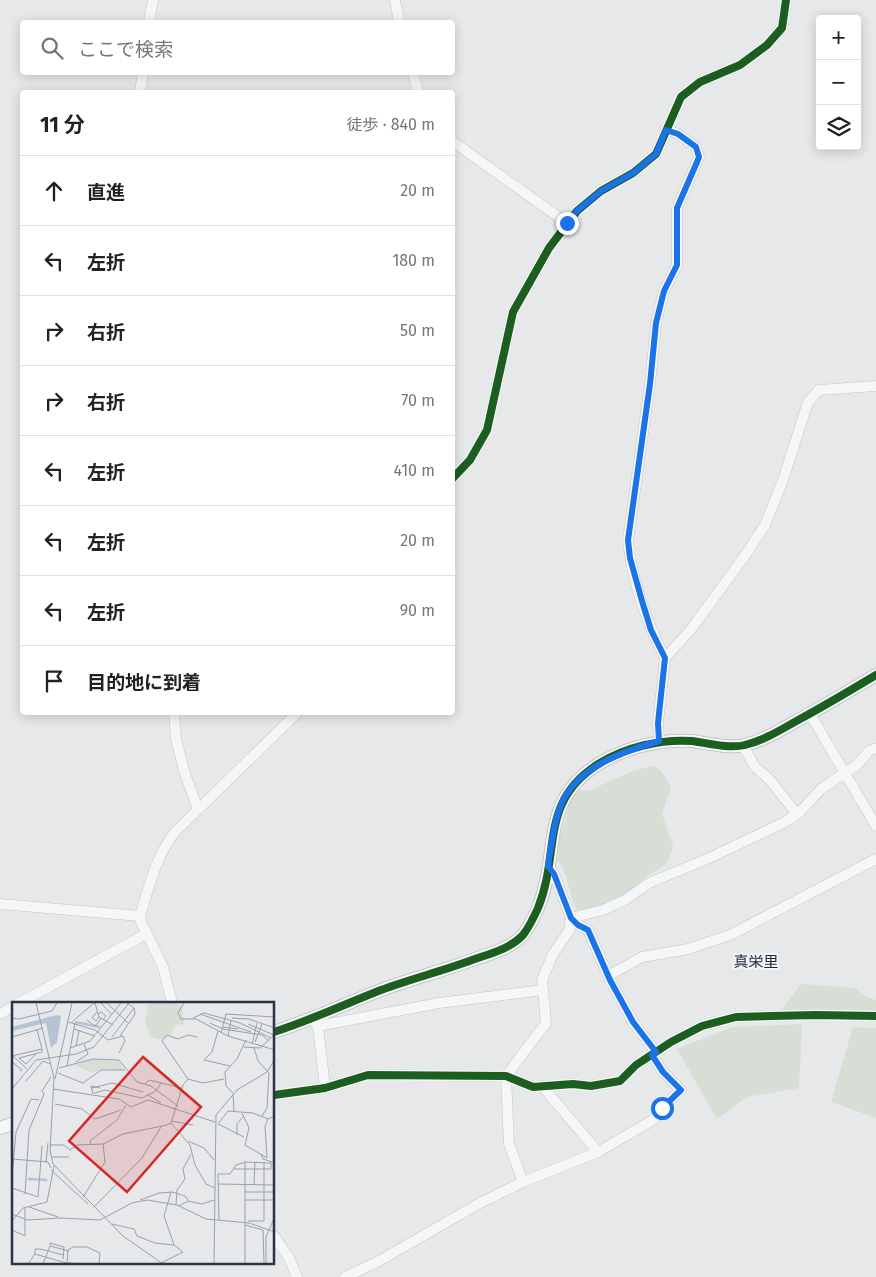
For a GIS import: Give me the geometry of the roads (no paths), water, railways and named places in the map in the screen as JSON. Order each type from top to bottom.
[{"type":"street","points":[[149,20],[153,0]]},
{"type":"street","points":[[395,0],[399,20]]},
{"type":"street","points":[[455,476],[470,460],[487,430],[514,312],[549,248],[577,211],[601,191],[633,173],[656,154],[681,97],[700,82],[740,65],[767,45],[782,28],[786,0]]},
{"type":"street","points":[[140,90],[143,75]]},
{"type":"street","points":[[414,75],[418,90]]},
{"type":"street","points":[[659,741],[658,723],[665,658],[651,630],[644,608],[630,558],[628,540],[650,384],[656,323],[664,291],[677,265],[677,208],[699,157],[696,147],[678,134],[666,130]]},
{"type":"street","points":[[455,143],[567,223]]},
{"type":"street","points":[[665,658],[692,628],[765,525],[783,480],[808,402],[820,390],[876,386]]},
{"type":"street","points":[[315,1022],[381,990],[462,964],[512,944],[523,934],[534,918],[542,896],[559,808],[568,791],[582,776],[601,763],[622,753],[659,741],[691,741],[743,746],[769,737],[876,675]]},
{"type":"street","points":[[810,714],[876,826]]},
{"type":"street","points":[[174,715],[176,739],[185,774],[198,809]]},
{"type":"street","points":[[172,1002],[163,967],[146,934],[140,916],[154,869],[174,832],[295,715]]},
{"type":"street","points":[[743,746],[755,767],[769,778],[797,814]]},
{"type":"street","points":[[571,918],[603,910],[625,900],[649,884],[785,822],[797,814],[822,789],[858,764],[869,751],[876,748]]},
{"type":"street","points":[[608,976],[642,957],[688,949],[730,935],[876,859]]},
{"type":"street","points":[[346,1277],[379,1261],[480,1203],[523,1182],[598,1152],[653,1120],[662,1108],[681,1090],[663,1072],[654,1054],[633,1022],[608,976],[588,930],[578,925],[571,918],[554,874],[548,866]]},
{"type":"street","points":[[0,904],[140,916]]},
{"type":"street","points":[[523,1182],[509,1144],[506,1076],[546,1023],[542,980],[553,954],[569,931],[571,918]]},
{"type":"street","points":[[21,1002],[146,934]]},
{"type":"street","points":[[275,1032],[315,1022],[439,1003],[543,990]]},
{"type":"street","points":[[0,1014],[12,1007]]},
{"type":"street","points":[[275,1095],[325,1088],[368,1075],[506,1076],[533,1087],[572,1084],[591,1086],[620,1081],[636,1065],[671,1042],[702,1026],[736,1017],[876,1016]]},
{"type":"street","points":[[315,1022],[325,1088]]},
{"type":"street","points":[[542,1086],[598,1152]]},
{"type":"street","points":[[0,1128],[12,1124]]},
{"type":"street","points":[[275,1237],[289,1258],[297,1277]]},
{"type":"district","name":"真栄里","points":[[756,962]]}]
